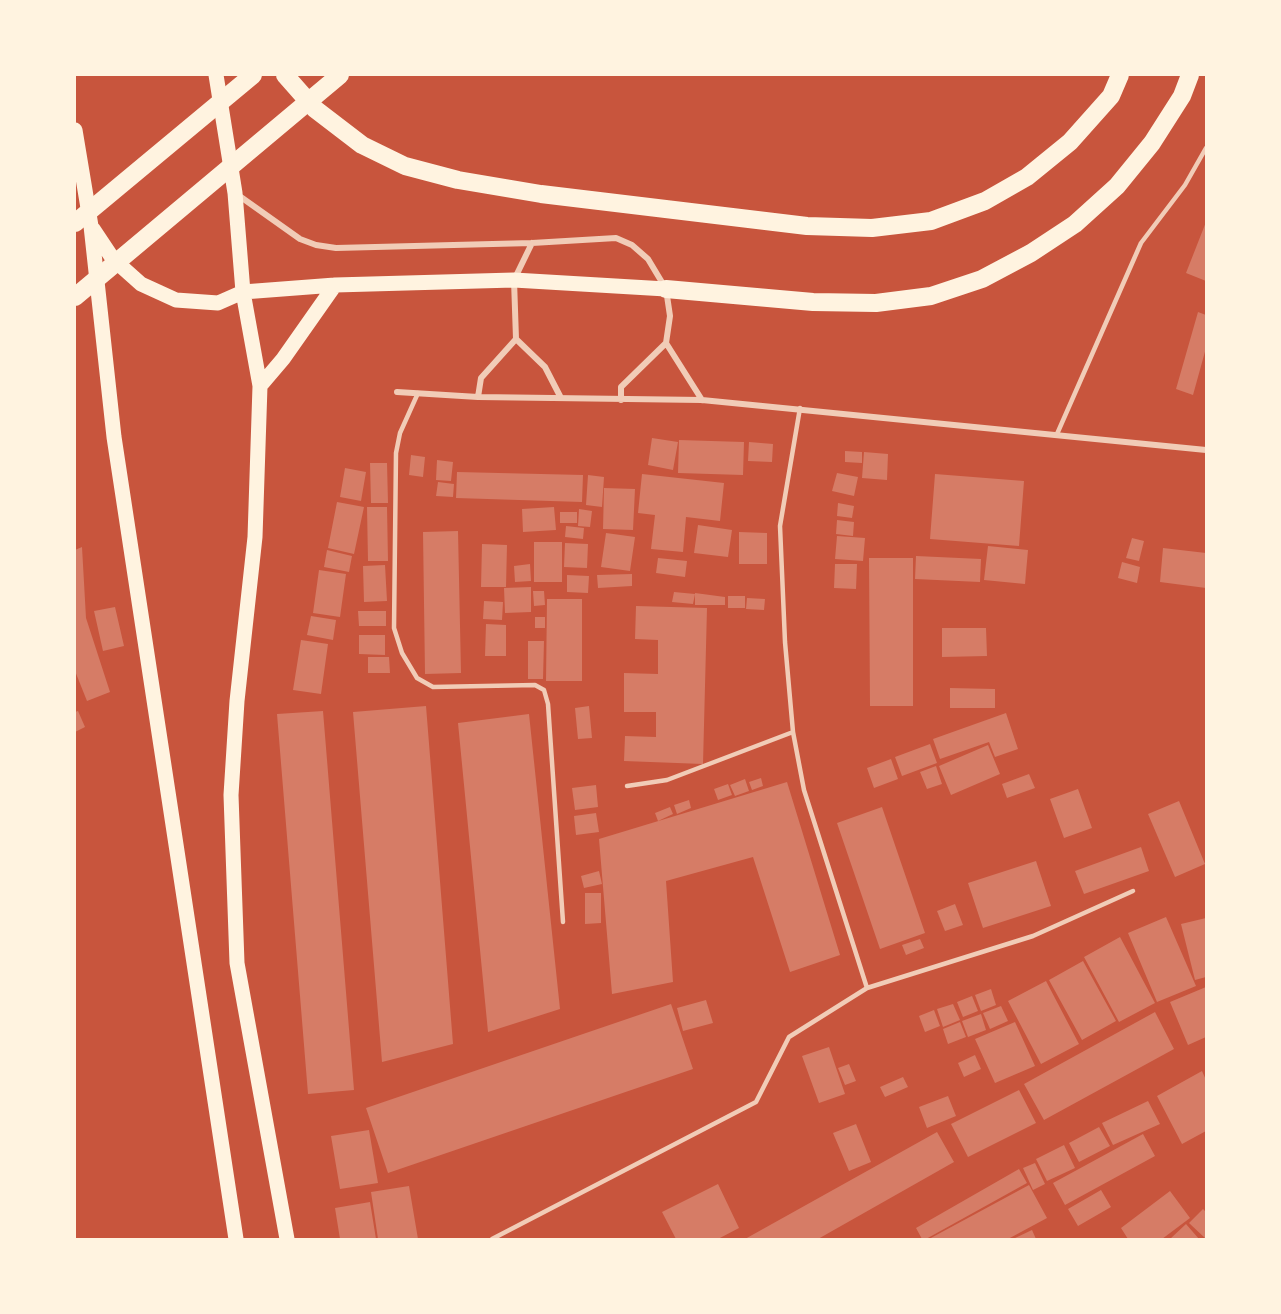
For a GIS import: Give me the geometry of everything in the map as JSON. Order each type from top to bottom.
[{"type":"highway","points":[[83,225],[253,75]]},
{"type":"highway","points":[[285,75],[315,109],[362,145],[405,166],[458,180],[541,194],[807,226],[872,228],[931,220],[985,201],[1027,177],[1070,142],[1111,96],[1120,75]]},
{"type":"highway","points":[[75,297],[340,75]]},
{"type":"highway","points":[[666,289],[813,302],[876,303],[931,296],[982,279],[1031,253],[1075,224],[1117,186],[1152,142],[1182,96],[1190,75]]},
{"type":"main road","points":[[216,75],[235,193],[243,292],[260,386],[255,537],[237,701],[231,795],[231,867],[237,963],[287,1239]]},
{"type":"main road","points":[[75,130],[83,225],[114,437],[152,670],[236,1239]]},
{"type":"main road","points":[[83,225],[113,259],[141,284],[176,300],[218,303],[243,292],[336,285],[514,280],[666,289]]},
{"type":"main road","points":[[260,386],[283,359],[336,285]]},
{"type":"street","points":[[235,193],[291,233],[316,245],[336,248],[532,243],[616,238],[632,245],[648,259],[666,289],[670,316],[666,343],[621,387],[621,400]]},
{"type":"street","points":[[478,397],[481,378],[516,339],[514,280],[532,243]]},
{"type":"street","points":[[516,339],[545,367],[561,398]]},
{"type":"street","points":[[666,343],[702,400]]},
{"type":"street","points":[[397,392],[478,397],[702,400],[1206,450]]},
{"type":"lane","points":[[1057,434],[1141,243],[1185,185],[1206,148]]},
{"type":"lane","points":[[418,393],[400,433],[396,453],[394,628],[402,653],[417,678],[433,687],[535,685],[544,690],[548,704],[563,922]]},
{"type":"lane","points":[[800,408],[780,526],[785,642],[793,732],[804,790],[867,988]]},
{"type":"lane","points":[[627,786],[667,780],[793,732]]},
{"type":"lane","points":[[492,1239],[756,1102],[789,1037],[867,988],[1033,936],[1133,891]]},
{"type":"building","points":[[1206,222],[1206,281],[1186,273]]},
{"type":"building","points":[[1198,312],[1206,315],[1206,348],[1193,395],[1176,389]]},
{"type":"building","points":[[652,438],[678,442],[673,470],[648,465]]},
{"type":"building","points":[[679,440],[744,442],[743,475],[678,473]]},
{"type":"building","points":[[749,442],[773,444],[772,462],[748,461]]},
{"type":"building","points":[[845,451],[862,452],[862,463],[845,462]]},
{"type":"building","points":[[864,452],[888,454],[887,480],[862,478]]},
{"type":"building","points":[[411,455],[425,457],[423,477],[409,475]]},
{"type":"building","points":[[437,460],[453,462],[451,481],[436,480]]},
{"type":"building","points":[[370,463],[387,463],[388,503],[371,503]]},
{"type":"building","points":[[345,468],[366,472],[361,501],[340,497]]},
{"type":"building","points":[[457,472],[583,475],[582,502],[456,498]]},
{"type":"building","points":[[837,473],[858,477],[854,496],[832,491]]},
{"type":"building","points":[[642,474],[724,483],[720,521],[686,517],[683,552],[651,549],[655,515],[638,513]]},
{"type":"building","points":[[935,474],[1024,481],[1019,546],[930,539]]},
{"type":"building","points":[[588,475],[604,477],[602,507],[586,505]]},
{"type":"building","points":[[438,482],[454,484],[453,497],[436,496]]},
{"type":"building","points":[[604,488],[635,489],[633,530],[603,529]]},
{"type":"building","points":[[337,502],[364,507],[354,554],[328,548]]},
{"type":"building","points":[[838,503],[854,506],[852,518],[837,516]]},
{"type":"building","points":[[367,507],[387,507],[388,561],[368,561]]},
{"type":"building","points":[[554,507],[556,530],[523,532],[522,509]]},
{"type":"building","points":[[579,509],[592,511],[590,527],[578,526]]},
{"type":"building","points":[[560,512],[577,512],[577,523],[560,523]]},
{"type":"building","points":[[837,520],[854,522],[853,536],[836,534]]},
{"type":"building","points":[[698,525],[732,530],[728,557],[694,553]]},
{"type":"building","points":[[566,526],[584,528],[583,539],[565,537]]},
{"type":"building","points":[[458,531],[461,673],[425,674],[423,532]]},
{"type":"building","points":[[739,532],[767,533],[767,564],[739,564]]},
{"type":"building","points":[[606,533],[635,537],[630,571],[601,567]]},
{"type":"building","points":[[837,536],[865,538],[863,561],[835,559]]},
{"type":"building","points":[[1132,538],[1144,541],[1139,561],[1126,558]]},
{"type":"building","points":[[534,542],[562,542],[562,582],[534,582]]},
{"type":"building","points":[[565,543],[588,544],[587,568],[564,567]]},
{"type":"building","points":[[482,544],[507,545],[506,587],[481,587]]},
{"type":"building","points":[[988,546],[1028,550],[1025,584],[984,580]]},
{"type":"building","points":[[82,547],[86,618],[110,692],[87,701],[75,671],[75,550]]},
{"type":"building","points":[[1163,548],[1206,553],[1206,588],[1160,582]]},
{"type":"building","points":[[327,550],[352,556],[349,572],[324,567]]},
{"type":"building","points":[[916,556],[981,559],[980,582],[915,579]]},
{"type":"building","points":[[658,558],[687,561],[685,577],[656,573]]},
{"type":"building","points":[[869,558],[913,558],[913,706],[870,706]]},
{"type":"building","points":[[1122,562],[1140,567],[1137,583],[1118,578]]},
{"type":"building","points":[[530,564],[531,581],[515,582],[514,566]]},
{"type":"building","points":[[835,564],[857,564],[856,589],[834,588]]},
{"type":"building","points":[[385,565],[387,601],[364,602],[363,566]]},
{"type":"building","points":[[319,570],[346,574],[340,617],[313,613]]},
{"type":"building","points":[[632,574],[632,586],[598,588],[597,575]]},
{"type":"building","points":[[567,575],[589,576],[588,593],[567,592]]},
{"type":"building","points":[[531,587],[531,612],[505,613],[504,588]]},
{"type":"building","points":[[533,591],[544,591],[545,605],[534,606]]},
{"type":"building","points":[[674,592],[695,594],[693,604],[672,602]]},
{"type":"building","points":[[695,593],[725,597],[725,605],[695,605]]},
{"type":"building","points":[[728,596],[745,596],[745,608],[728,608]]},
{"type":"building","points":[[747,598],[765,599],[764,610],[746,609]]},
{"type":"building","points":[[547,599],[582,599],[582,681],[546,681]]},
{"type":"building","points":[[484,601],[503,602],[502,620],[483,619]]},
{"type":"building","points":[[636,606],[707,608],[703,764],[624,761],[625,736],[656,737],[656,712],[624,712],[624,673],[658,674],[658,640],[635,639]]},
{"type":"building","points":[[115,607],[124,646],[103,651],[94,611]]},
{"type":"building","points":[[358,611],[386,611],[386,626],[359,626]]},
{"type":"building","points":[[311,616],[336,620],[333,640],[307,635]]},
{"type":"building","points":[[535,617],[545,617],[545,628],[535,628]]},
{"type":"building","points":[[486,624],[506,625],[506,656],[485,656]]},
{"type":"building","points":[[942,628],[986,628],[987,656],[942,657]]},
{"type":"building","points":[[359,635],[385,635],[385,655],[359,654]]},
{"type":"building","points":[[301,640],[328,644],[321,694],[293,690]]},
{"type":"building","points":[[528,641],[544,641],[543,679],[528,679]]},
{"type":"building","points":[[368,657],[389,657],[390,673],[368,673]]},
{"type":"building","points":[[950,688],[995,689],[995,708],[950,708]]},
{"type":"building","points":[[426,706],[453,1044],[382,1062],[353,712]]},
{"type":"building","points":[[589,706],[592,738],[578,739],[575,708]]},
{"type":"building","points":[[78,711],[85,727],[75,732],[75,712]]},
{"type":"building","points":[[323,711],[354,1090],[308,1094],[277,714]]},
{"type":"building","points":[[1006,713],[1018,749],[995,757],[989,742],[940,759],[933,739]]},
{"type":"building","points":[[529,714],[560,1009],[488,1032],[458,723]]},
{"type":"building","points":[[930,744],[937,763],[902,776],[895,757]]},
{"type":"building","points":[[988,745],[1000,774],[951,795],[939,766]]},
{"type":"building","points":[[891,759],[898,779],[874,788],[867,768]]},
{"type":"building","points":[[936,766],[942,784],[927,789],[920,772]]},
{"type":"building","points":[[1029,774],[1035,788],[1007,798],[1002,784]]},
{"type":"building","points":[[761,778],[763,786],[752,790],[749,782]]},
{"type":"building","points":[[745,779],[749,791],[735,796],[730,785]]},
{"type":"building","points":[[787,782],[840,955],[790,972],[753,857],[666,881],[673,982],[612,994],[599,839]]},
{"type":"building","points":[[728,784],[732,795],[718,800],[714,789]]},
{"type":"building","points":[[596,785],[598,807],[575,810],[572,788]]},
{"type":"building","points":[[1078,789],[1092,828],[1064,838],[1050,799]]},
{"type":"building","points":[[689,800],[691,808],[677,814],[674,805]]},
{"type":"building","points":[[1179,801],[1205,864],[1175,877],[1148,814]]},
{"type":"building","points":[[670,807],[673,814],[658,821],[655,813]]},
{"type":"building","points":[[882,807],[925,933],[880,949],[837,823]]},
{"type":"building","points":[[596,813],[599,832],[576,835],[574,816]]},
{"type":"building","points":[[1141,847],[1149,871],[1084,894],[1075,871]]},
{"type":"building","points":[[1036,861],[1051,906],[983,928],[968,883]]},
{"type":"building","points":[[599,871],[602,884],[584,888],[581,876]]},
{"type":"building","points":[[585,893],[601,893],[601,923],[585,924]]},
{"type":"building","points":[[955,904],[963,925],[945,931],[937,911]]},
{"type":"building","points":[[1166,917],[1196,986],[1157,1002],[1128,933]]},
{"type":"building","points":[[1206,918],[1206,977],[1195,980],[1181,924]]},
{"type":"building","points":[[1120,937],[1155,1003],[1119,1022],[1084,957]]},
{"type":"building","points":[[920,939],[924,948],[906,955],[902,945]]},
{"type":"building","points":[[1083,961],[1116,1021],[1082,1040],[1049,980]]},
{"type":"building","points":[[1046,981],[1079,1044],[1041,1064],[1008,1001]]},
{"type":"building","points":[[1206,987],[1206,1037],[1188,1045],[1170,1002]]},
{"type":"building","points":[[991,989],[996,1005],[981,1011],[975,995]]},
{"type":"building","points":[[972,996],[978,1011],[963,1017],[957,1002]]},
{"type":"building","points":[[706,1000],[713,1023],[683,1031],[677,1008]]},
{"type":"building","points":[[671,1004],[693,1069],[388,1173],[366,1108]]},
{"type":"building","points":[[953,1004],[960,1020],[943,1027],[937,1009]]},
{"type":"building","points":[[1001,1006],[1008,1021],[990,1029],[983,1013]]},
{"type":"building","points":[[934,1010],[940,1026],[925,1032],[919,1016]]},
{"type":"building","points":[[1155,1012],[1174,1049],[1044,1120],[1024,1084]]},
{"type":"building","points":[[981,1014],[986,1030],[968,1037],[962,1021]]},
{"type":"building","points":[[960,1022],[966,1037],[948,1044],[943,1029]]},
{"type":"building","points":[[1015,1022],[1035,1066],[995,1083],[975,1039]]},
{"type":"building","points":[[829,1047],[845,1094],[819,1103],[802,1056]]},
{"type":"building","points":[[975,1055],[981,1069],[964,1077],[958,1063]]},
{"type":"building","points":[[849,1064],[856,1081],[845,1085],[838,1068]]},
{"type":"building","points":[[1202,1071],[1206,1080],[1206,1131],[1182,1144],[1157,1096]]},
{"type":"building","points":[[903,1077],[908,1087],[885,1097],[880,1087]]},
{"type":"building","points":[[1019,1090],[1036,1123],[968,1157],[951,1124]]},
{"type":"building","points":[[948,1096],[956,1116],[927,1128],[919,1107]]},
{"type":"building","points":[[1148,1101],[1160,1124],[1113,1145],[1102,1123]]},
{"type":"building","points":[[856,1124],[871,1162],[849,1171],[833,1133]]},
{"type":"building","points":[[1099,1127],[1110,1146],[1079,1162],[1069,1143]]},
{"type":"building","points":[[369,1130],[378,1183],[340,1189],[331,1136]]},
{"type":"building","points":[[937,1132],[954,1162],[818,1239],[745,1239]]},
{"type":"building","points":[[1143,1134],[1155,1156],[1065,1205],[1053,1183]]},
{"type":"building","points":[[1064,1145],[1075,1168],[1047,1181],[1036,1159]]},
{"type":"building","points":[[1035,1163],[1045,1184],[1033,1190],[1023,1168]]},
{"type":"building","points":[[1019,1169],[1027,1183],[926,1239],[922,1239],[916,1228]]},
{"type":"building","points":[[718,1184],[739,1228],[718,1239],[676,1239],[662,1212]]},
{"type":"building","points":[[1029,1185],[1047,1218],[1008,1239],[929,1239]]},
{"type":"building","points":[[409,1186],[418,1239],[378,1239],[371,1192]]},
{"type":"building","points":[[1101,1190],[1111,1207],[1078,1226],[1068,1209]]},
{"type":"building","points":[[1170,1191],[1190,1218],[1162,1239],[1128,1239],[1121,1228]]},
{"type":"building","points":[[370,1202],[376,1239],[340,1239],[335,1208]]},
{"type":"building","points":[[1203,1209],[1206,1212],[1206,1239],[1189,1223]]},
{"type":"building","points":[[1186,1224],[1199,1239],[1170,1239]]},
{"type":"building","points":[[1032,1230],[1036,1239],[1013,1239]]}]
